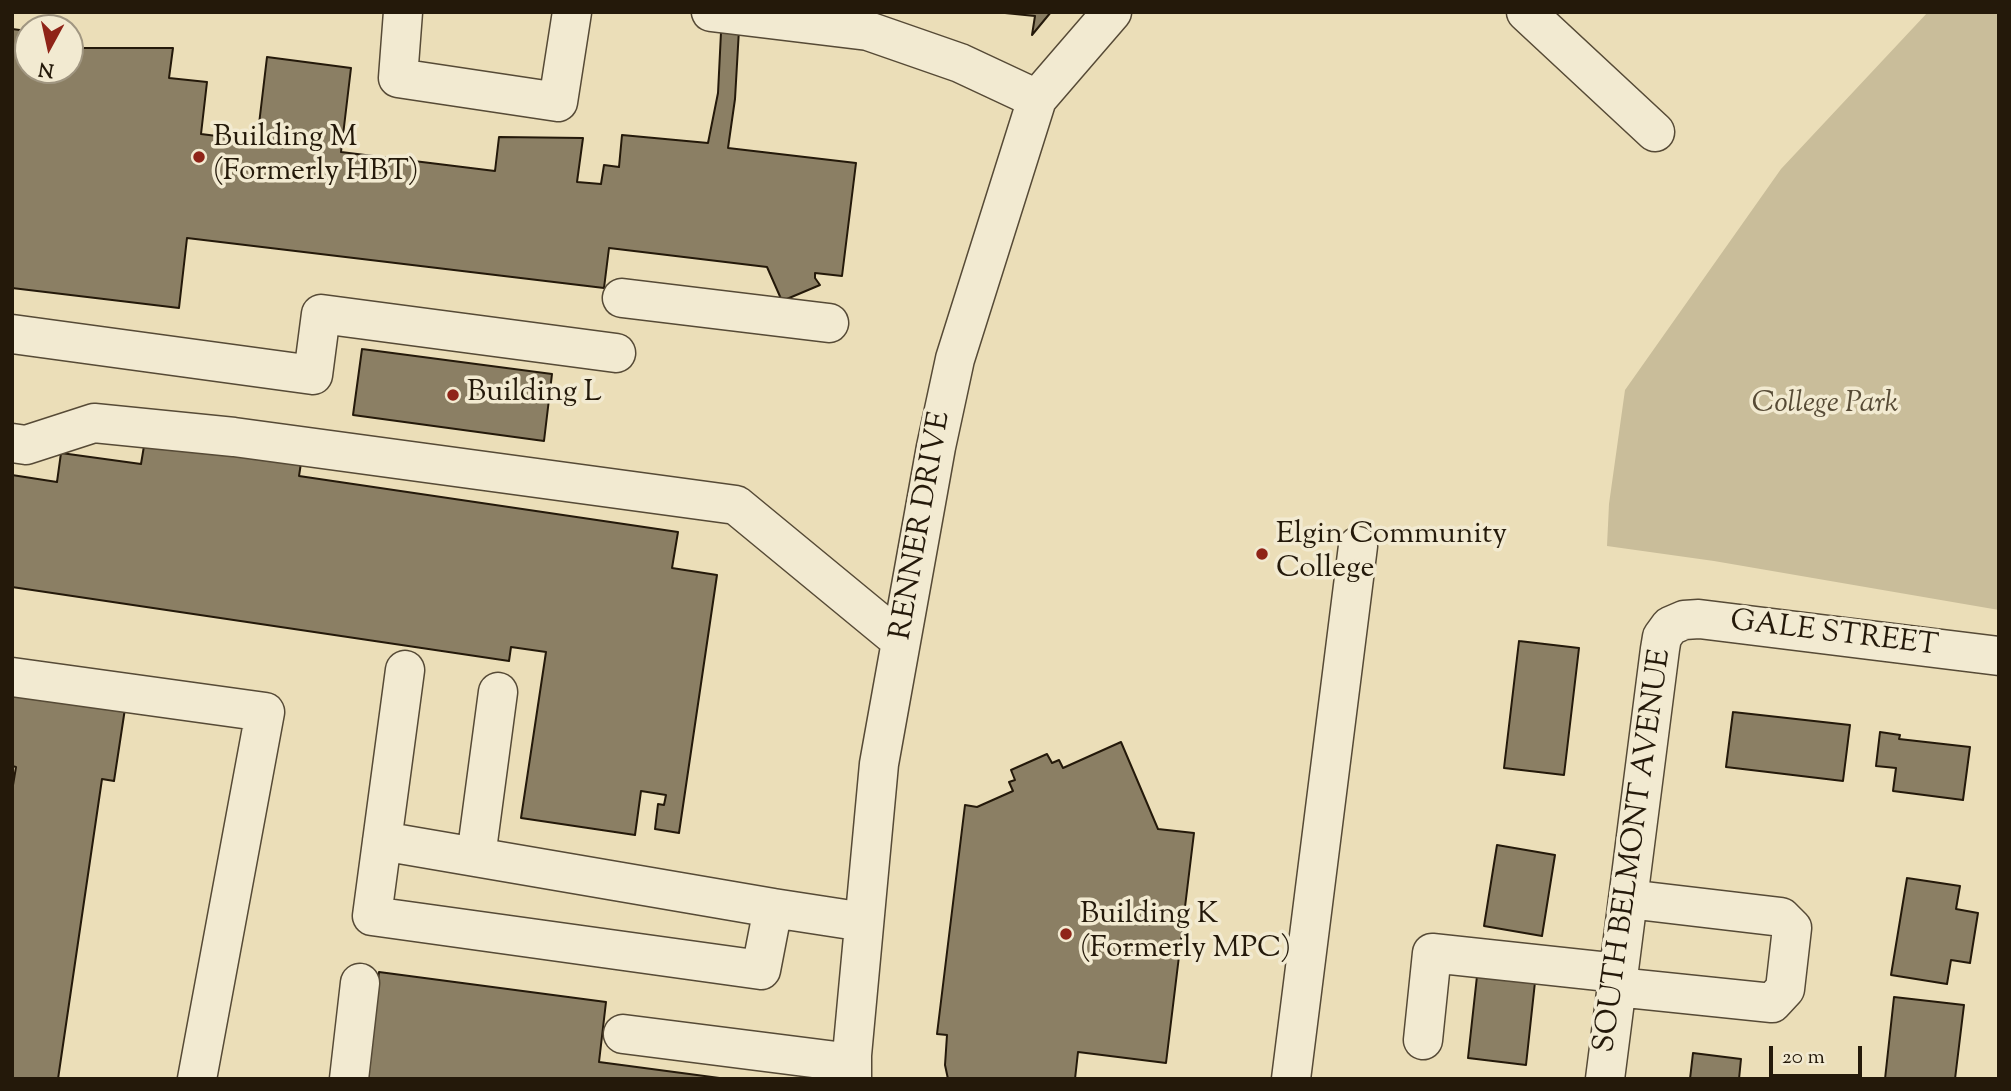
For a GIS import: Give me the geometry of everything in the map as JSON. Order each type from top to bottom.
[{"type":"street","points":[[403,12],[398,78],[558,102],[572,12]]},
{"type":"street","points":[[711,12],[868,31],[960,63],[1037,100]]},
{"type":"street","name":"RENNER DRIVE","points":[[852,1071],[879,764],[936,447],[955,359],[1037,100],[1112,12]]},
{"type":"street","points":[[1527,12],[1654,132]]},
{"type":"street","points":[[622,298],[829,323]]},
{"type":"street","points":[[12,334],[313,375],[321,314],[615,354]]},
{"type":"street","points":[[12,443],[26,445],[94,423],[234,437],[736,505],[901,641]]},
{"type":"street","points":[[1291,1079],[1358,546]]},
{"type":"street","name":"GALE STREET","points":[[1670,626],[1684,620],[1699,619],[1999,656]]},
{"type":"street","name":"SOUTH BELMONT AVENUE","points":[[1605,1079],[1660,649],[1662,637],[1670,626]]},
{"type":"street","points":[[405,670],[372,916],[761,971],[773,908]]},
{"type":"street","points":[[12,677],[265,712],[197,1079]]},
{"type":"street","points":[[476,857],[499,692]]},
{"type":"street","points":[[382,841],[864,922]]},
{"type":"street","points":[[1423,1040],[1432,953],[1772,1003],[1785,989],[1792,928],[1781,917],[1628,899]]},
{"type":"street","points":[[349,1079],[360,983]]},
{"type":"street","points":[[623,1034],[852,1071]]},
{"type":"green space","name":"College Park","points":[[1928,12],[1999,12],[1999,610],[1714,561],[1607,546],[1609,504],[1625,390],[1781,169]]},
{"type":"building","name":"Building M (Formerly HBT)","points":[[722,12],[740,12],[735,99],[728,148],[856,163],[842,276],[815,273],[820,285],[782,301],[767,267],[609,248],[604,288],[187,238],[179,308],[12,288],[12,29],[14,84],[84,84],[84,48],[173,48],[169,78],[207,82],[201,134],[257,141],[267,57],[351,68],[341,152],[495,171],[499,137],[583,138],[577,182],[601,184],[604,165],[619,167],[622,135],[708,143],[718,93]]},
{"type":"building","points":[[995,12],[1051,12],[1032,35],[1035,16]]},
{"type":"building","name":"Building L","points":[[362,349],[552,374],[544,441],[353,415]]},
{"type":"building","points":[[145,440],[301,463],[299,476],[678,532],[672,568],[717,575],[679,833],[655,829],[658,804],[664,805],[666,795],[641,791],[635,835],[521,818],[546,652],[511,647],[509,661],[12,587],[12,475],[57,482],[61,453],[141,464]]},
{"type":"building","points":[[1519,641],[1579,648],[1564,775],[1504,768]]},
{"type":"building","points":[[12,692],[126,702],[114,781],[102,779],[58,1079],[12,1079],[12,791],[16,767],[12,766]]},
{"type":"building","points":[[1733,712],[1850,725],[1843,781],[1726,767]]},
{"type":"building","points":[[1880,732],[1900,735],[1899,739],[1970,747],[1963,800],[1893,791],[1896,768],[1876,766]]},
{"type":"building","name":"Building K (Formerly MPC)","points":[[1121,742],[1158,829],[1194,833],[1166,1063],[1078,1052],[1075,1079],[948,1079],[945,1065],[947,1035],[937,1034],[965,805],[977,807],[1013,791],[1009,782],[1015,780],[1011,770],[1047,754],[1052,763],[1059,760],[1063,768]]},
{"type":"building","points":[[1497,845],[1555,855],[1542,936],[1484,926]]},
{"type":"building","points":[[1907,878],[1960,886],[1956,909],[1978,913],[1970,963],[1951,960],[1947,984],[1891,975]]},
{"type":"building","points":[[379,972],[606,1002],[599,1062],[727,1079],[366,1079]]},
{"type":"building","points":[[1477,976],[1535,982],[1526,1065],[1468,1058]]},
{"type":"building","points":[[1894,997],[1964,1005],[1955,1079],[1885,1079]]},
{"type":"building","points":[[1693,1053],[1741,1059],[1739,1079],[1690,1079]]},
{"type":"place","name":"Building M (Formerly HBT)","points":[[199,157]]},
{"type":"place","name":"Building L","points":[[453,395]]},
{"type":"place","name":"Elgin Community College","points":[[1262,554]]},
{"type":"place","name":"Building K (Formerly MPC)","points":[[1066,934]]}]
